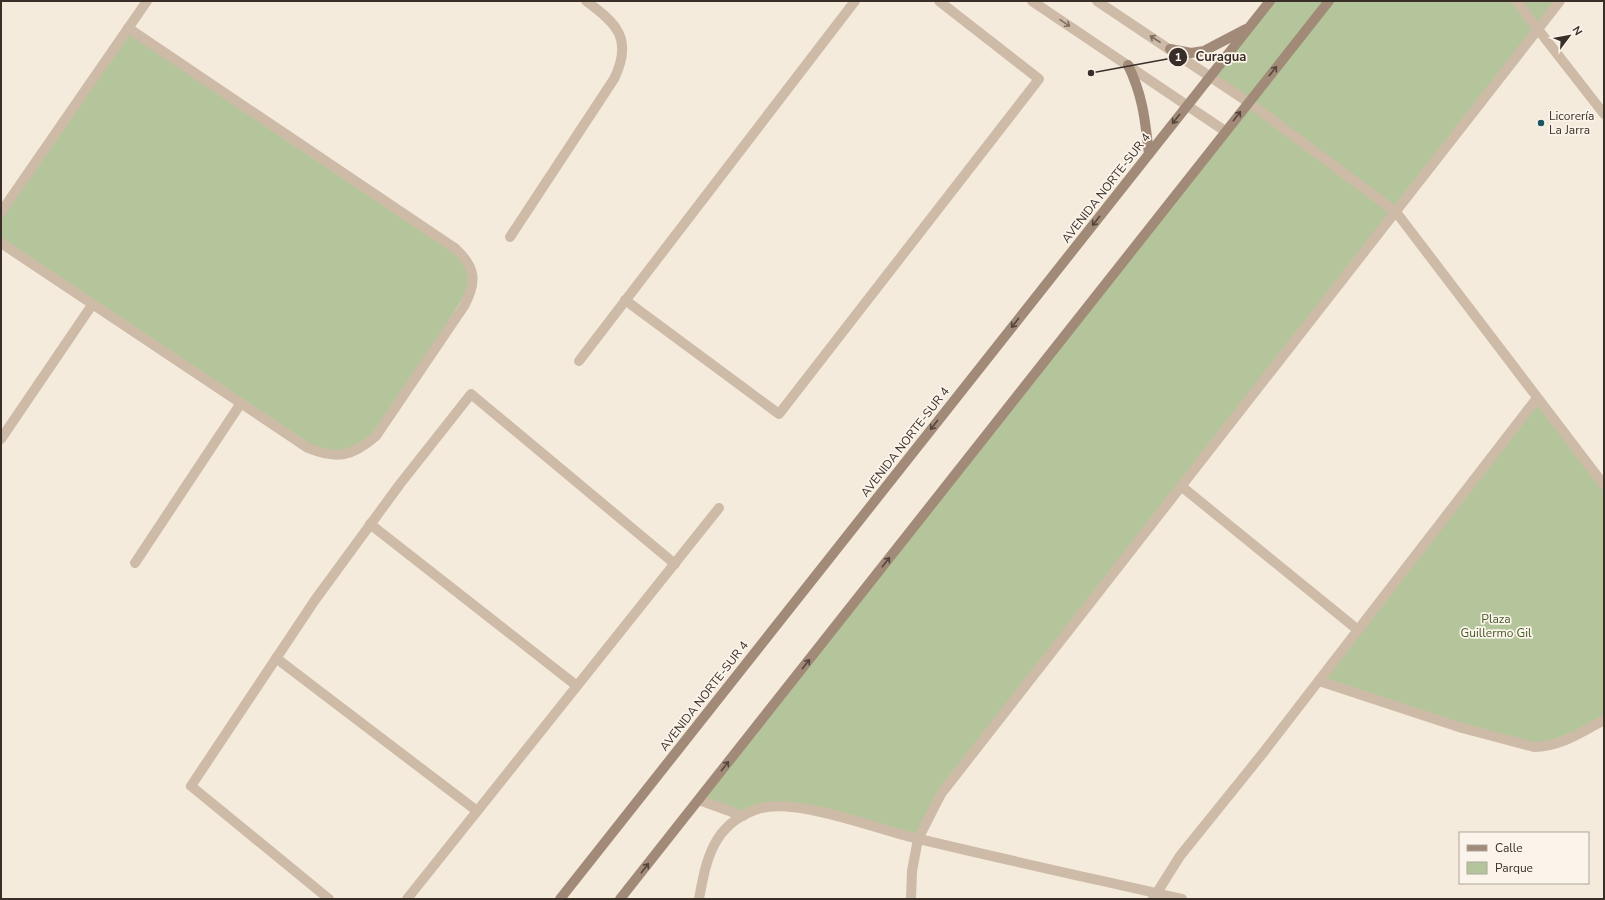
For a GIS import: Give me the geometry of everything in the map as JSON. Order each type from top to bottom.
[{"type":"main road","name":"AVENIDA NORTE-SUR 4","points":[[560,899],[1270,1]]},
{"type":"main road","points":[[620,899],[1329,1]]},
{"type":"main road","points":[[1170,49],[1191,53],[1204,51],[1250,27]]},
{"type":"main road","points":[[1128,65],[1137,84],[1142,102],[1149,154]]},
{"type":"street","points":[[1,212],[147,1]]},
{"type":"street","points":[[510,237],[614,79],[620,66],[623,56],[621,38],[610,20],[586,1]]},
{"type":"street","points":[[579,362],[855,1]]},
{"type":"street","points":[[625,300],[779,414],[1040,79],[939,1]]},
{"type":"street","points":[[1032,1],[1225,131]]},
{"type":"street","points":[[1097,1],[1248,102],[1396,212],[1604,485]]},
{"type":"street","points":[[1516,1],[1604,114]]},
{"type":"street","points":[[911,899],[912,870],[918,839],[941,794],[1560,1]]},
{"type":"street","points":[[1,243],[308,448],[320,453],[340,456],[359,449],[376,436],[464,306],[470,295],[473,282],[473,273],[464,256],[456,249],[128,28]]},
{"type":"street","points":[[1,440],[92,304]]},
{"type":"street","points":[[329,899],[192,786],[315,600],[370,524],[471,394],[674,564]]},
{"type":"street","points":[[1155,896],[1180,856],[1319,681],[1537,398]]},
{"type":"street","points":[[135,563],[241,403]]},
{"type":"street","points":[[1181,486],[1358,630]]},
{"type":"street","points":[[407,899],[719,508]]},
{"type":"street","points":[[370,524],[577,686]]},
{"type":"street","points":[[276,658],[477,811]]},
{"type":"street","points":[[1319,681],[1462,728],[1534,747],[1546,747],[1560,743],[1604,720]]},
{"type":"street","points":[[698,800],[743,816]]},
{"type":"street","points":[[699,899],[709,852],[721,834],[732,823],[743,816],[766,807],[782,806],[807,809],[918,839],[1155,896],[1182,899]]},
{"type":"green space","points":[[1270,1],[1560,1],[941,794],[918,839],[782,806],[743,816],[699,800],[1248,102],[1211,77]]},
{"type":"green space","points":[[128,28],[456,249],[473,282],[376,436],[359,449],[320,453],[1,243],[1,212]]},
{"type":"green space","name":"Plaza Guillermo Gil","points":[[1537,398],[1604,485],[1604,720],[1534,747],[1319,681]]},
{"type":"place","name":"Curagua","points":[[1091,73]]},
{"type":"place","name":"Licorería La Jarra","points":[[1541,123]]}]
